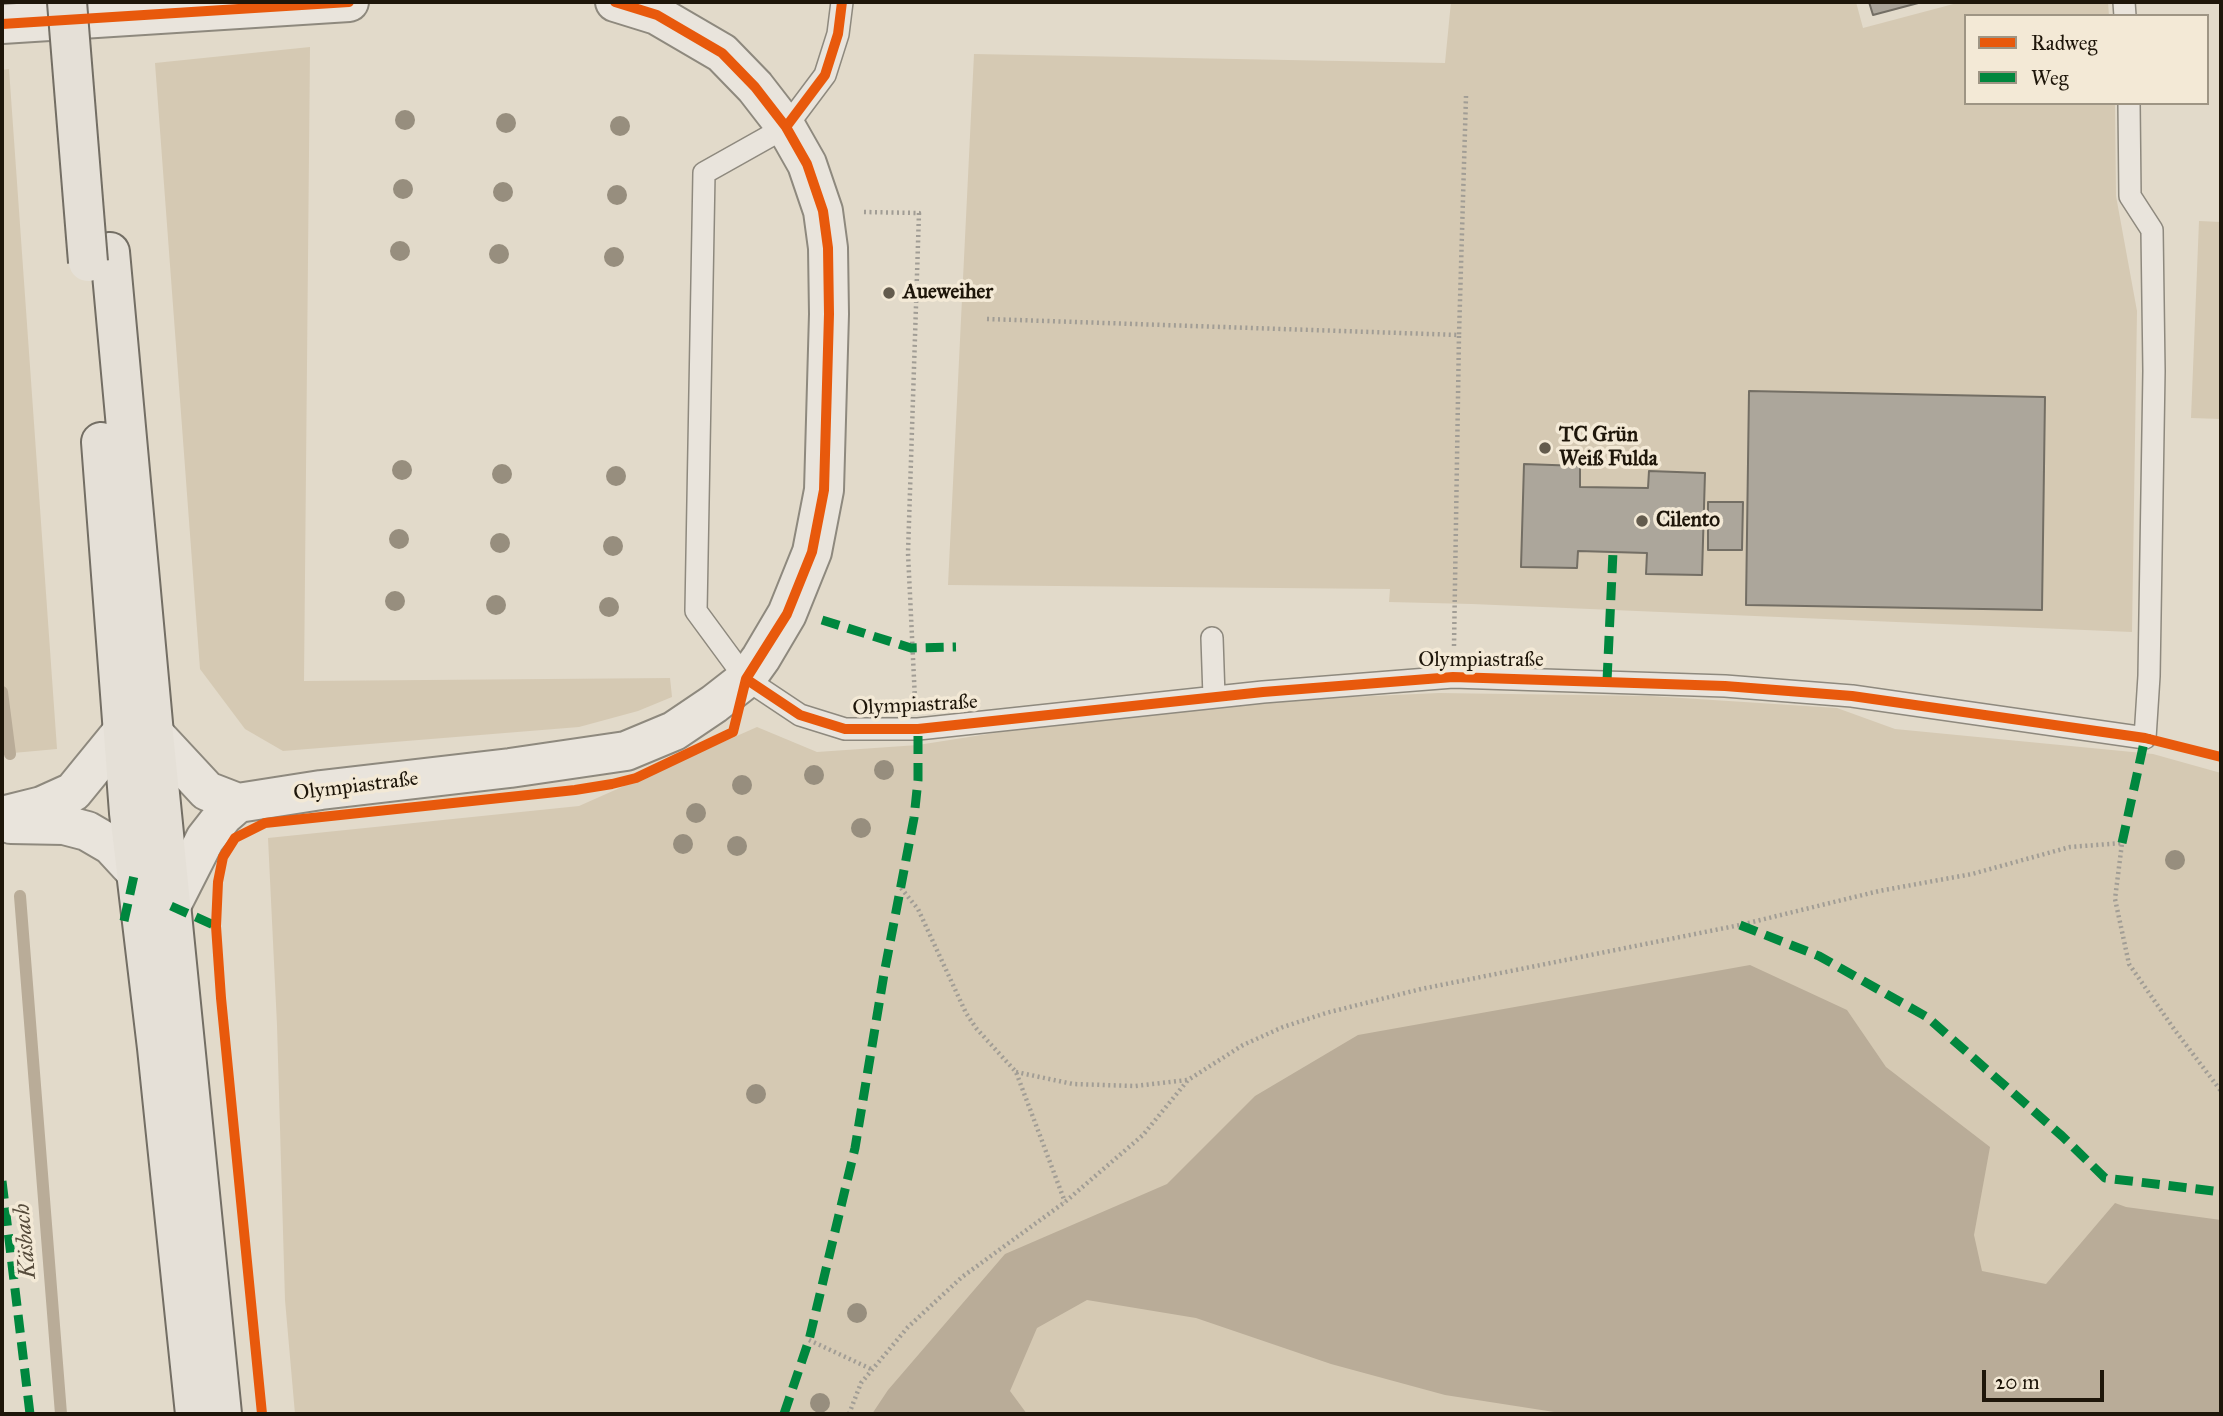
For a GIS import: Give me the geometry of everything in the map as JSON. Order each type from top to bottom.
[{"type":"main road","points":[[67,2],[99,257],[138,733],[135,871],[157,1048],[195,1414]]},
{"type":"main road","points":[[94,2],[99,257]]},
{"type":"main road","points":[[138,733],[171,906],[222,1414]]},
{"type":"street","points":[[2,24],[349,2]]},
{"type":"street","name":"Olympiastraße","points":[[238,803],[626,751],[674,731],[715,704],[746,679],[787,614],[812,552],[824,490],[829,314],[828,248],[823,211],[807,164],[786,127],[755,87],[722,53],[657,15],[615,2]]},
{"type":"street","points":[[2,816],[42,806],[73,792],[138,733],[208,791],[238,803],[223,816],[205,839],[171,906]]},
{"type":"street","points":[[2,824],[64,825],[87,831],[111,845],[135,871]]},
{"type":"lane","points":[[746,679],[696,611],[704,173],[786,127],[825,75],[838,34],[842,2]]},
{"type":"lane","name":"Olympiastraße","points":[[746,679],[784,705],[817,722],[845,729],[918,729],[1214,697],[1453,677],[1725,686],[1852,696],[2146,738],[2150,663],[2154,371],[2152,230],[2130,196],[2129,105]]},
{"type":"lane","points":[[1212,638],[1214,697]]},
{"type":"path","points":[[1453,677],[1466,96]]},
{"type":"path","points":[[864,212],[919,213],[908,553],[911,648],[918,729]]},
{"type":"path","points":[[987,319],[1459,335]]},
{"type":"path","points":[[849,1414],[861,1383],[908,1327],[962,1277],[1065,1202],[1143,1135],[1188,1080],[1243,1045],[1283,1027],[1421,989],[1740,925],[1879,891],[1972,874],[2070,847],[2122,844],[2115,899],[2129,964],[2221,1091]]},
{"type":"path","points":[[901,888],[918,909],[965,1013],[1016,1072],[1065,1202]]},
{"type":"path","points":[[1016,1072],[1073,1084],[1135,1086],[1188,1080]]},
{"type":"path","points":[[809,1340],[871,1369]]},
{"type":"shaded area","name":"TC Grün Weiß Fulda","points":[[1451,2],[1856,2],[1863,28],[1961,2],[2108,2],[2109,14],[1964,14],[1964,105],[2115,105],[2116,196],[2137,311],[2132,632],[1389,602],[1390,589],[948,585],[974,54],[1445,63]]},
{"type":"shaded area","points":[[310,47],[304,681],[670,678],[672,697],[638,711],[579,727],[283,751],[245,729],[200,669],[155,63]]},
{"type":"shaded area","points":[[9,69],[57,749],[2,754],[2,70]]},
{"type":"shaded area","points":[[2199,221],[2221,222],[2221,419],[2191,418]]},
{"type":"shaded area","points":[[1439,693],[1651,696],[1837,708],[1895,729],[2153,754],[2221,773],[2221,1414],[295,1414],[285,1300],[277,1025],[268,838],[579,806],[757,727],[817,752],[918,745],[1064,722],[1218,703]]},
{"type":"shaded area","points":[[1750,965],[1847,1010],[1886,1067],[1990,1147],[1974,1235],[1982,1271],[2046,1284],[2115,1203],[2126,1207],[2221,1220],[2221,1414],[1567,1414],[1445,1395],[1331,1364],[1196,1318],[1087,1300],[1037,1328],[1010,1391],[1027,1414],[872,1414],[888,1390],[1005,1254],[1167,1184],[1255,1096],[1358,1035]]},
{"type":"building","points":[[1869,2],[1922,2],[1873,15]]},
{"type":"building","points":[[1749,391],[2045,397],[2042,610],[1746,605]]},
{"type":"building","points":[[1524,464],[1580,466],[1580,487],[1648,488],[1649,471],[1705,473],[1702,575],[1646,574],[1647,553],[1578,551],[1577,568],[1521,567]]},
{"type":"building","points":[[1708,502],[1743,502],[1742,550],[1708,550]]},
{"type":"waterway","name":"Käsbach","points":[[2,692],[10,754]]},
{"type":"waterway","name":"Käsbach","points":[[20,896],[61,1414]]},
{"type":"marked path","points":[[1607,681],[1613,552]]},
{"type":"marked path","points":[[822,620],[911,648],[956,647]]},
{"type":"marked path","points":[[784,1414],[809,1340],[855,1148],[914,818],[918,780],[918,729]]},
{"type":"marked path","points":[[2122,843],[2145,738],[2150,739]]},
{"type":"marked path","points":[[124,921],[135,871]]},
{"type":"marked path","points":[[171,906],[216,926]]},
{"type":"marked path","points":[[1740,925],[1819,956],[1927,1017],[2062,1136],[2105,1178],[2214,1191],[2221,1189]]},
{"type":"marked path","points":[[2,1181],[30,1414]]},
{"type":"cycle path","points":[[2,24],[349,2]]},
{"type":"cycle path","points":[[262,1414],[216,926],[218,882],[223,857],[235,838],[265,823],[612,784],[636,778],[733,732],[746,679],[787,614],[812,552],[824,490],[829,314],[828,248],[823,211],[807,164],[786,127],[755,87],[722,53],[657,15],[615,2]]},
{"type":"cycle path","points":[[786,127],[825,75],[838,34],[842,2]]},
{"type":"cycle path","points":[[746,679],[800,715],[845,729],[918,729],[1263,692],[1453,677],[1725,686],[1852,696],[2145,738],[2221,757]]},
{"type":"place","name":"Aueweiher","points":[[889,293]]},
{"type":"place","name":"TC Grün Weiß Fulda","points":[[1545,448]]},
{"type":"place","name":"Cilento","points":[[1642,521]]}]
